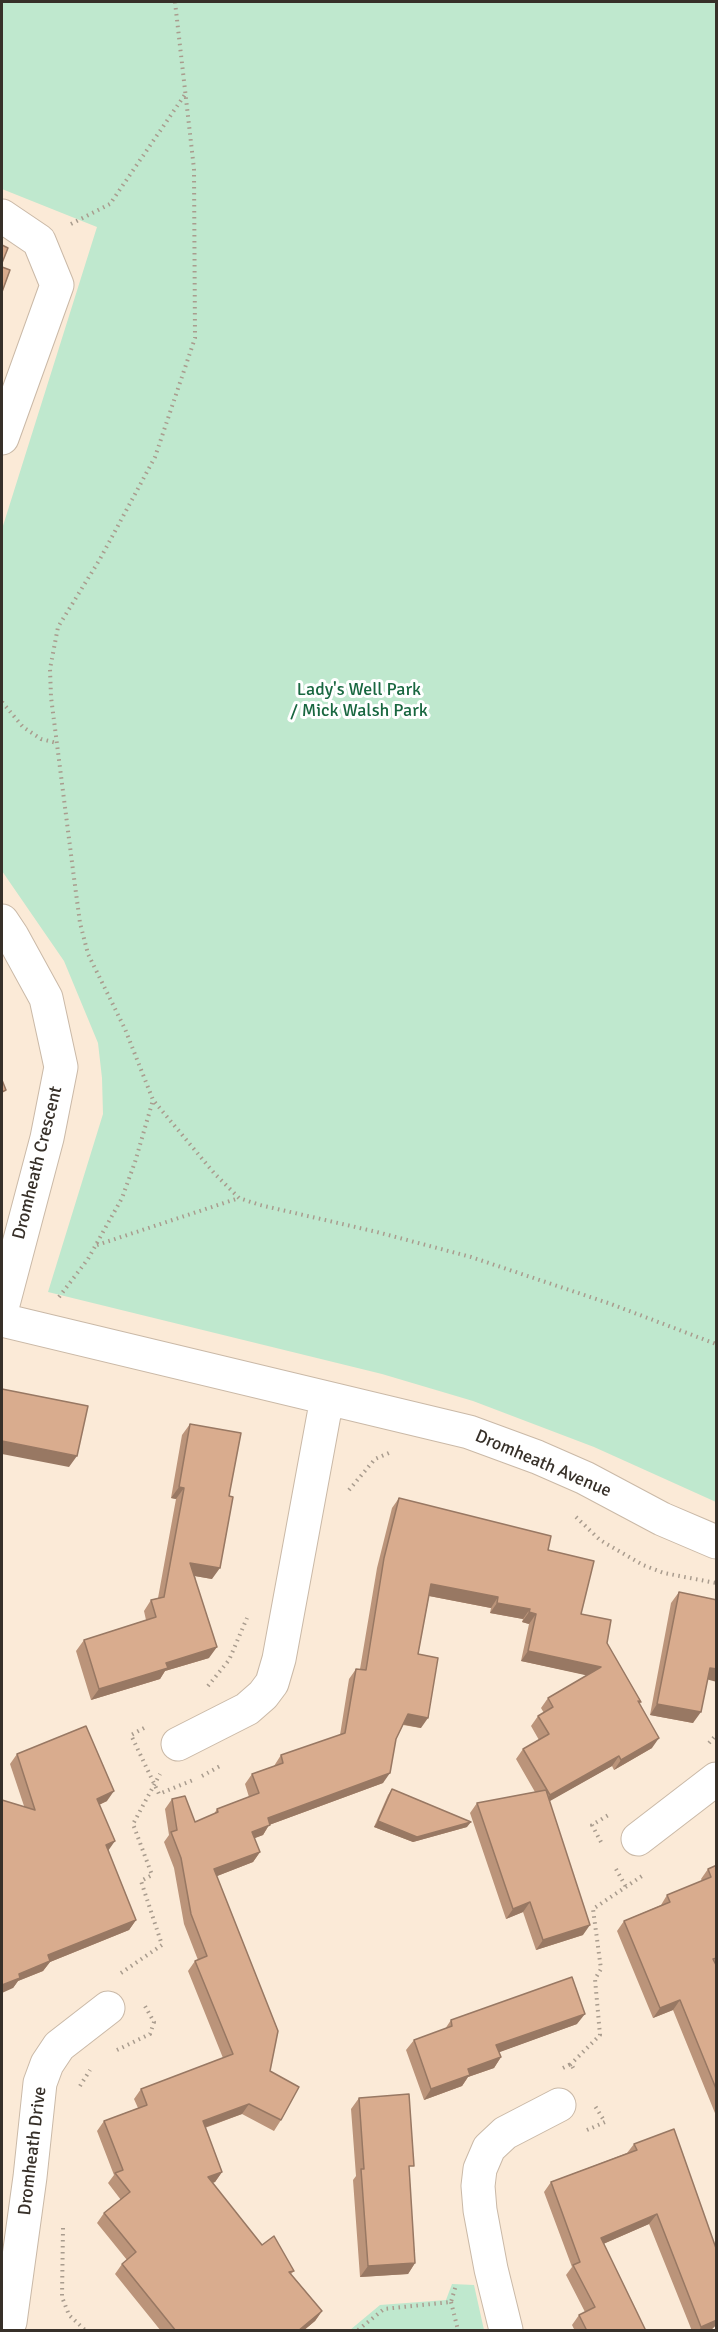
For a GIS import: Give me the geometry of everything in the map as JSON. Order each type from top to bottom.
[{"type":"street","points":[[2,216],[39,241],[57,285],[2,438]]},
{"type":"street","name":"Dromheath Crescent","points":[[2,921],[46,998],[61,1067],[47,1138],[2,1308]]},
{"type":"street","name":"Dromheath Avenue","points":[[2,1320],[468,1432],[585,1478],[662,1519],[717,1542]]},
{"type":"street","points":[[178,1744],[247,1709],[263,1695],[272,1683],[279,1659],[327,1398]]},
{"type":"street","points":[[638,1839],[717,1779]]},
{"type":"street","name":"Dromheath Drive","points":[[11,2324],[40,2083],[47,2064],[59,2046],[108,2008]]},
{"type":"street","points":[[506,2331],[480,2210],[478,2186],[480,2169],[489,2148],[506,2133],[559,2105]]},
{"type":"path","points":[[175,2],[194,169],[195,338],[155,457],[100,559],[58,627],[50,669],[51,697],[74,878],[88,954],[125,1029],[153,1100],[214,1173],[240,1198],[260,1205],[471,1257],[611,1304],[717,1344]]},
{"type":"path","points":[[39,241],[110,204],[186,93]]},
{"type":"path","points":[[2,702],[23,727],[41,739],[57,743]]},
{"type":"path","points":[[56,1302],[88,1259],[122,1198],[153,1100]]},
{"type":"path","points":[[96,1245],[240,1198]]},
{"type":"path","points":[[569,1509],[600,1540],[643,1565],[664,1573],[717,1583]]},
{"type":"path","points":[[108,2008],[121,1973],[162,1945],[141,1881],[152,1875],[133,1824],[178,1744]]},
{"type":"path","points":[[559,2105],[571,2064],[600,2035],[595,1979],[601,1969],[593,1909],[643,1875]]},
{"type":"path","points":[[121,1973],[125,1981]]},
{"type":"path","points":[[113,2052],[150,2034],[154,2022],[141,2002]]},
{"type":"path","points":[[571,2064],[577,2075]]},
{"type":"path","points":[[74,2093],[93,2065]]},
{"type":"path","points":[[578,2134],[604,2122],[594,2104]]},
{"type":"path","points":[[63,2227],[62,2297],[69,2315],[85,2331]]},
{"type":"path","points":[[458,2280],[451,2302],[458,2331]]},
{"type":"path","points":[[358,2331],[384,2309],[451,2302]]},
{"type":"green space","name":"Lady's Well Park / Mick Walsh Park","points":[[2,2],[716,2],[716,1502],[594,1447],[473,1401],[382,1374],[48,1292],[103,1114],[102,1078],[98,1043],[64,961],[2,871],[2,529],[97,227],[2,189]]},
{"type":"green space","points":[[452,2284],[474,2285],[484,2330],[350,2330],[380,2305],[446,2300]]},
{"type":"building","points":[[2,245],[8,248],[2,263]]},
{"type":"building","points":[[2,267],[10,270],[2,292]]},
{"type":"building","points":[[2,1080],[6,1090],[2,1092]]},
{"type":"building","points":[[2,1389],[88,1406],[77,1456],[2,1441]]},
{"type":"building","points":[[190,1424],[241,1433],[229,1496],[233,1497],[220,1568],[190,1563],[217,1647],[166,1663],[168,1668],[99,1689],[84,1640],[156,1617],[151,1600],[164,1597],[184,1488],[179,1487]]},
{"type":"building","points":[[399,1498],[551,1536],[548,1550],[594,1561],[581,1614],[611,1620],[607,1643],[659,1738],[621,1760],[619,1756],[550,1795],[523,1749],[549,1734],[538,1716],[553,1707],[548,1698],[601,1667],[528,1651],[536,1614],[529,1612],[530,1609],[497,1603],[498,1597],[431,1584],[418,1654],[438,1658],[428,1718],[408,1714],[396,1739],[390,1773],[268,1818],[270,1825],[252,1832],[260,1852],[214,1869],[278,2031],[270,2071],[299,2087],[281,2120],[249,2104],[203,2121],[222,2172],[208,2177],[262,2245],[274,2236],[294,2271],[289,2272],[322,2311],[298,2331],[176,2331],[122,2264],[136,2252],[104,2213],[130,2192],[115,2173],[123,2170],[104,2121],[147,2105],[141,2089],[233,2054],[195,1961],[207,1956],[191,1914],[181,1858],[171,1832],[177,1830],[172,1799],[185,1796],[195,1822],[218,1812],[217,1809],[259,1793],[252,1774],[283,1763],[281,1755],[345,1733],[356,1669],[366,1670],[384,1558]]},
{"type":"building","points":[[679,1592],[717,1600],[717,1669],[710,1668],[701,1712],[657,1704]]},
{"type":"building","points":[[86,1726],[114,1791],[97,1799],[115,1841],[106,1845],[136,1920],[48,1955],[50,1961],[19,1974],[20,1978],[2,1985],[2,1800],[35,1810],[17,1754]]},
{"type":"building","points":[[392,1789],[471,1822],[417,1837],[378,1821]]},
{"type":"building","points":[[546,1790],[590,1925],[543,1940],[530,1902],[513,1909],[477,1803]]},
{"type":"building","points":[[717,1865],[717,1958],[713,1959],[717,1967],[717,2091],[680,2000],[660,2008],[624,1921],[670,1902],[667,1895],[711,1877],[708,1869]]},
{"type":"building","points":[[572,1977],[585,2014],[496,2045],[501,2057],[468,2069],[470,2075],[431,2089],[414,2040],[452,2026],[451,2020]]},
{"type":"building","points":[[409,2094],[414,2166],[409,2166],[415,2263],[368,2266],[361,2169],[364,2169],[359,2098]]},
{"type":"building","points":[[674,2129],[717,2251],[717,2320],[701,2327],[657,2214],[601,2238],[646,2331],[587,2331],[579,2315],[595,2307],[573,2265],[580,2262],[551,2182],[637,2150],[634,2144]]}]
